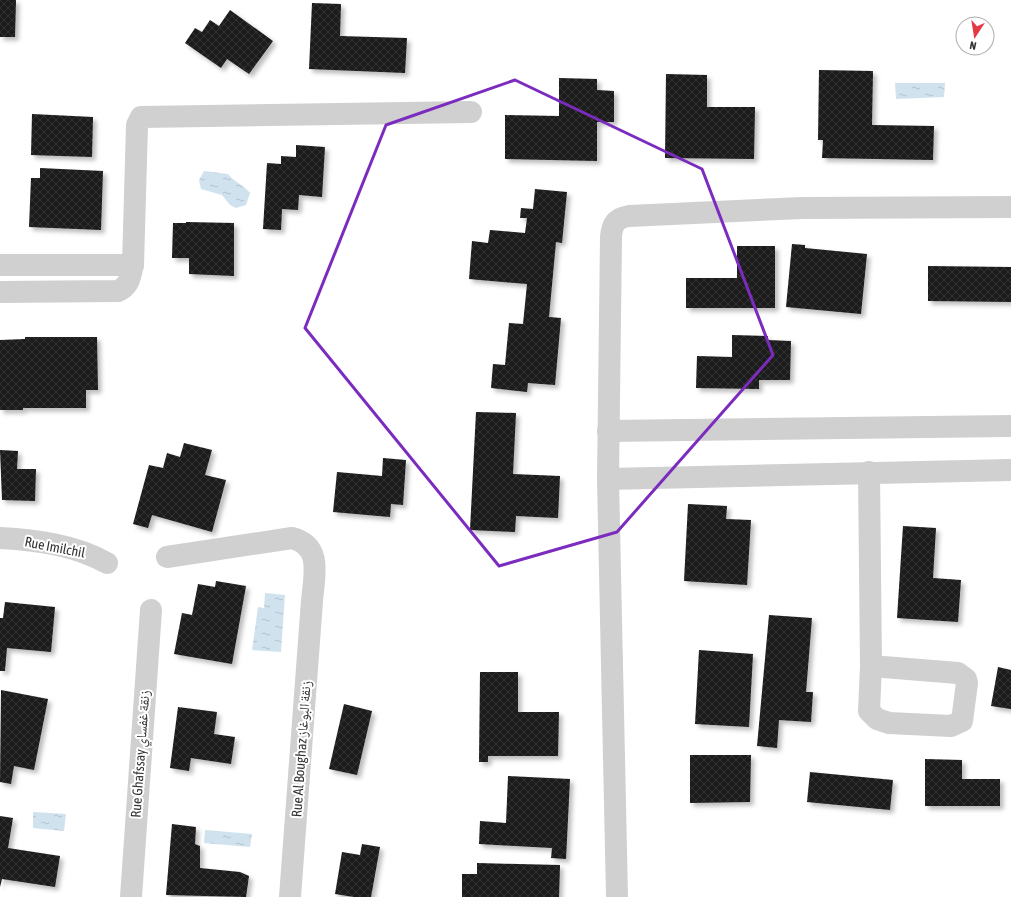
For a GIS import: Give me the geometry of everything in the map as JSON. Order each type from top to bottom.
[{"type":"street","points":[[0,292],[118,291],[125,287],[128,283],[133,265],[137,125],[141,118],[472,112]]},
{"type":"street","points":[[617,897],[608,479],[611,237],[614,224],[618,219],[629,216],[802,208],[1011,207]]},
{"type":"street","points":[[0,265],[133,265]]},
{"type":"street","points":[[608,431],[1011,426]]},
{"type":"street","points":[[608,479],[1011,470]]},
{"type":"street","points":[[869,472],[871,666],[868,708],[872,716],[877,720],[889,723],[951,726],[962,721],[967,683],[966,679],[958,673],[871,666]]},
{"type":"street","name":"Rue Imilchil","points":[[0,538],[67,547],[91,554],[107,563]]},
{"type":"street","name":"Rue Al Boughaz زنقة البوغاز","points":[[167,557],[283,539],[301,540],[313,553],[312,601],[290,897]]},
{"type":"street","name":"Rue Ghafssay زنقة غفساي","points":[[131,897],[151,610]]},
{"type":"highlighted area","points":[[515,80],[702,169],[773,355],[617,532],[499,566],[305,328],[386,125]]},
{"type":"water","points":[[895,83],[945,83],[944,97],[896,99]]},
{"type":"water","points":[[204,171],[228,174],[233,180],[250,193],[246,205],[236,208],[230,205],[222,195],[201,189],[199,180]]},
{"type":"water","points":[[265,593],[285,595],[281,652],[252,650],[258,607],[264,608]]},
{"type":"water","points":[[33,812],[66,814],[64,831],[33,828]]},
{"type":"water","points":[[205,830],[252,834],[250,847],[204,843]]},
{"type":"building","points":[[0,0],[16,0],[15,37],[0,37]]},
{"type":"building","points":[[312,3],[341,4],[340,36],[407,38],[405,73],[309,69]]},
{"type":"building","points":[[230,10],[273,41],[249,74],[227,59],[221,68],[185,43],[195,28],[202,32],[210,20],[219,26]]},
{"type":"building","points":[[819,70],[873,71],[872,125],[934,126],[933,160],[822,158],[823,140],[818,140]]},
{"type":"building","points":[[666,74],[707,75],[707,107],[755,107],[754,159],[665,158]]},
{"type":"building","points":[[559,78],[597,79],[597,90],[614,91],[614,122],[597,122],[597,161],[505,159],[505,115],[559,116]]},
{"type":"building","points":[[32,114],[93,117],[92,157],[31,155]]},
{"type":"building","points":[[296,145],[325,147],[322,197],[299,195],[298,210],[282,209],[281,230],[263,229],[267,163],[281,164],[281,156],[296,157]]},
{"type":"building","points":[[40,168],[103,171],[101,230],[29,227],[31,178],[40,178]]},
{"type":"building","points":[[535,189],[567,192],[562,243],[556,242],[549,317],[561,318],[555,385],[528,383],[527,392],[491,388],[493,364],[505,365],[509,323],[523,324],[527,284],[469,279],[472,241],[488,243],[490,230],[525,233],[527,218],[520,218],[521,208],[533,209]]},
{"type":"building","points":[[173,223],[234,223],[234,276],[189,274],[189,258],[172,258]]},
{"type":"building","points":[[792,244],[805,245],[805,248],[867,254],[861,314],[786,307]]},
{"type":"building","points":[[737,246],[775,246],[775,308],[686,308],[686,278],[737,278]]},
{"type":"building","points":[[928,266],[1011,267],[1011,302],[928,301]]},
{"type":"building","points":[[732,335],[768,336],[768,340],[791,341],[790,380],[759,380],[759,389],[696,388],[697,356],[732,357]]},
{"type":"building","points":[[25,337],[97,337],[98,390],[86,390],[86,408],[23,408],[23,410],[0,410],[0,340],[25,339]]},
{"type":"building","points":[[476,412],[516,413],[513,474],[560,476],[558,518],[516,516],[515,532],[470,530]]},
{"type":"building","points":[[184,443],[212,450],[205,475],[226,480],[212,532],[152,515],[148,528],[133,524],[149,465],[163,468],[167,453],[180,457]]},
{"type":"building","points":[[0,450],[18,451],[17,469],[36,469],[35,501],[2,500]]},
{"type":"building","points":[[383,458],[406,460],[403,505],[391,504],[390,517],[333,512],[337,472],[382,476]]},
{"type":"building","points":[[688,504],[727,506],[726,519],[751,520],[747,585],[684,581]]},
{"type":"building","points":[[903,526],[936,528],[933,578],[961,580],[958,622],[897,618]]},
{"type":"building","points":[[216,581],[246,586],[232,664],[174,654],[182,613],[192,615],[198,584],[215,587]]},
{"type":"building","points":[[5,602],[55,607],[51,652],[7,648],[5,671],[0,671],[0,618],[3,618]]},
{"type":"building","points":[[769,615],[812,618],[806,692],[813,692],[811,722],[779,720],[777,748],[757,746]]},
{"type":"building","points":[[699,650],[753,654],[749,727],[695,724]]},
{"type":"building","points":[[998,667],[1011,670],[1011,709],[991,706]]},
{"type":"building","points":[[480,672],[518,672],[518,712],[559,712],[558,756],[488,756],[488,762],[479,762]]},
{"type":"building","points":[[1,690],[48,699],[34,770],[14,766],[11,784],[0,782]]},
{"type":"building","points":[[344,704],[372,711],[357,775],[329,769]]},
{"type":"building","points":[[178,707],[217,712],[214,734],[235,737],[231,764],[191,758],[189,771],[170,768]]},
{"type":"building","points":[[690,755],[751,755],[750,802],[690,803]]},
{"type":"building","points":[[925,759],[962,760],[962,779],[1000,779],[1000,806],[925,806]]},
{"type":"building","points":[[810,772],[893,780],[890,810],[807,802]]},
{"type":"building","points":[[508,776],[570,779],[566,859],[551,858],[552,848],[479,844],[480,821],[506,823]]},
{"type":"building","points":[[0,816],[13,818],[8,848],[60,856],[55,887],[2,879],[0,887]]},
{"type":"building","points":[[172,824],[196,827],[195,844],[200,846],[200,868],[240,872],[249,876],[246,897],[166,895]]},
{"type":"building","points":[[362,844],[380,847],[371,897],[354,897],[335,894],[342,852],[360,855]]},
{"type":"building","points":[[477,863],[560,865],[559,897],[462,897],[462,874],[477,874]]}]
